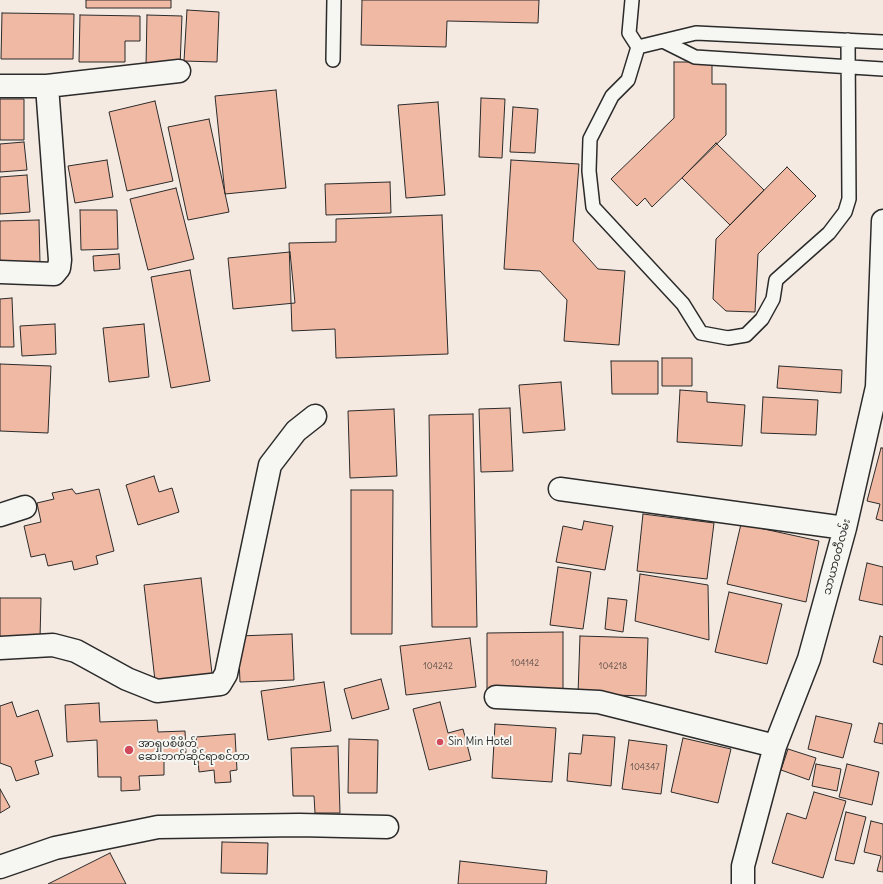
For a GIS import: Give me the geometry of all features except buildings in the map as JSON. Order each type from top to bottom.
[{"type":"street","points":[[0,86],[47,86],[179,71]]},
{"type":"street","points":[[0,272],[54,274],[59,268],[47,86]]},
{"type":"street","name":"သာယာဝတီလမ်း","points":[[743,884],[743,866],[775,746],[809,659],[845,528],[877,387],[883,221]]},
{"type":"street","points":[[0,648],[53,645],[76,651],[127,679],[157,691],[220,684],[226,674],[270,465],[296,431],[314,416]]},
{"type":"street","points":[[560,488],[845,528]]},
{"type":"street","points":[[0,515],[25,507]]},
{"type":"street","points":[[496,698],[599,702],[775,746]]},
{"type":"street","points":[[0,867],[55,848],[158,827],[299,825],[387,827]]},
{"type":"lane","points":[[333,60],[334,0]]},
{"type":"lane","points":[[632,0],[629,33],[638,47],[628,80],[612,96],[590,139],[589,171],[593,207],[683,304],[701,333],[728,338],[746,335],[762,320],[773,299],[776,280],[829,232],[845,212],[849,199],[848,40]]},
{"type":"lane","points":[[638,47],[665,42],[696,33],[883,42]]},
{"type":"lane","points":[[665,42],[695,57],[883,69]]},
{"type":"place","name":"Sin Min Hotel","points":[[440,742]]},
{"type":"place","name":"အာရှပစိဖိတ် ဆေးဘက်ဆိုင်ရာစင်တာ","points":[[129,750]]}]
